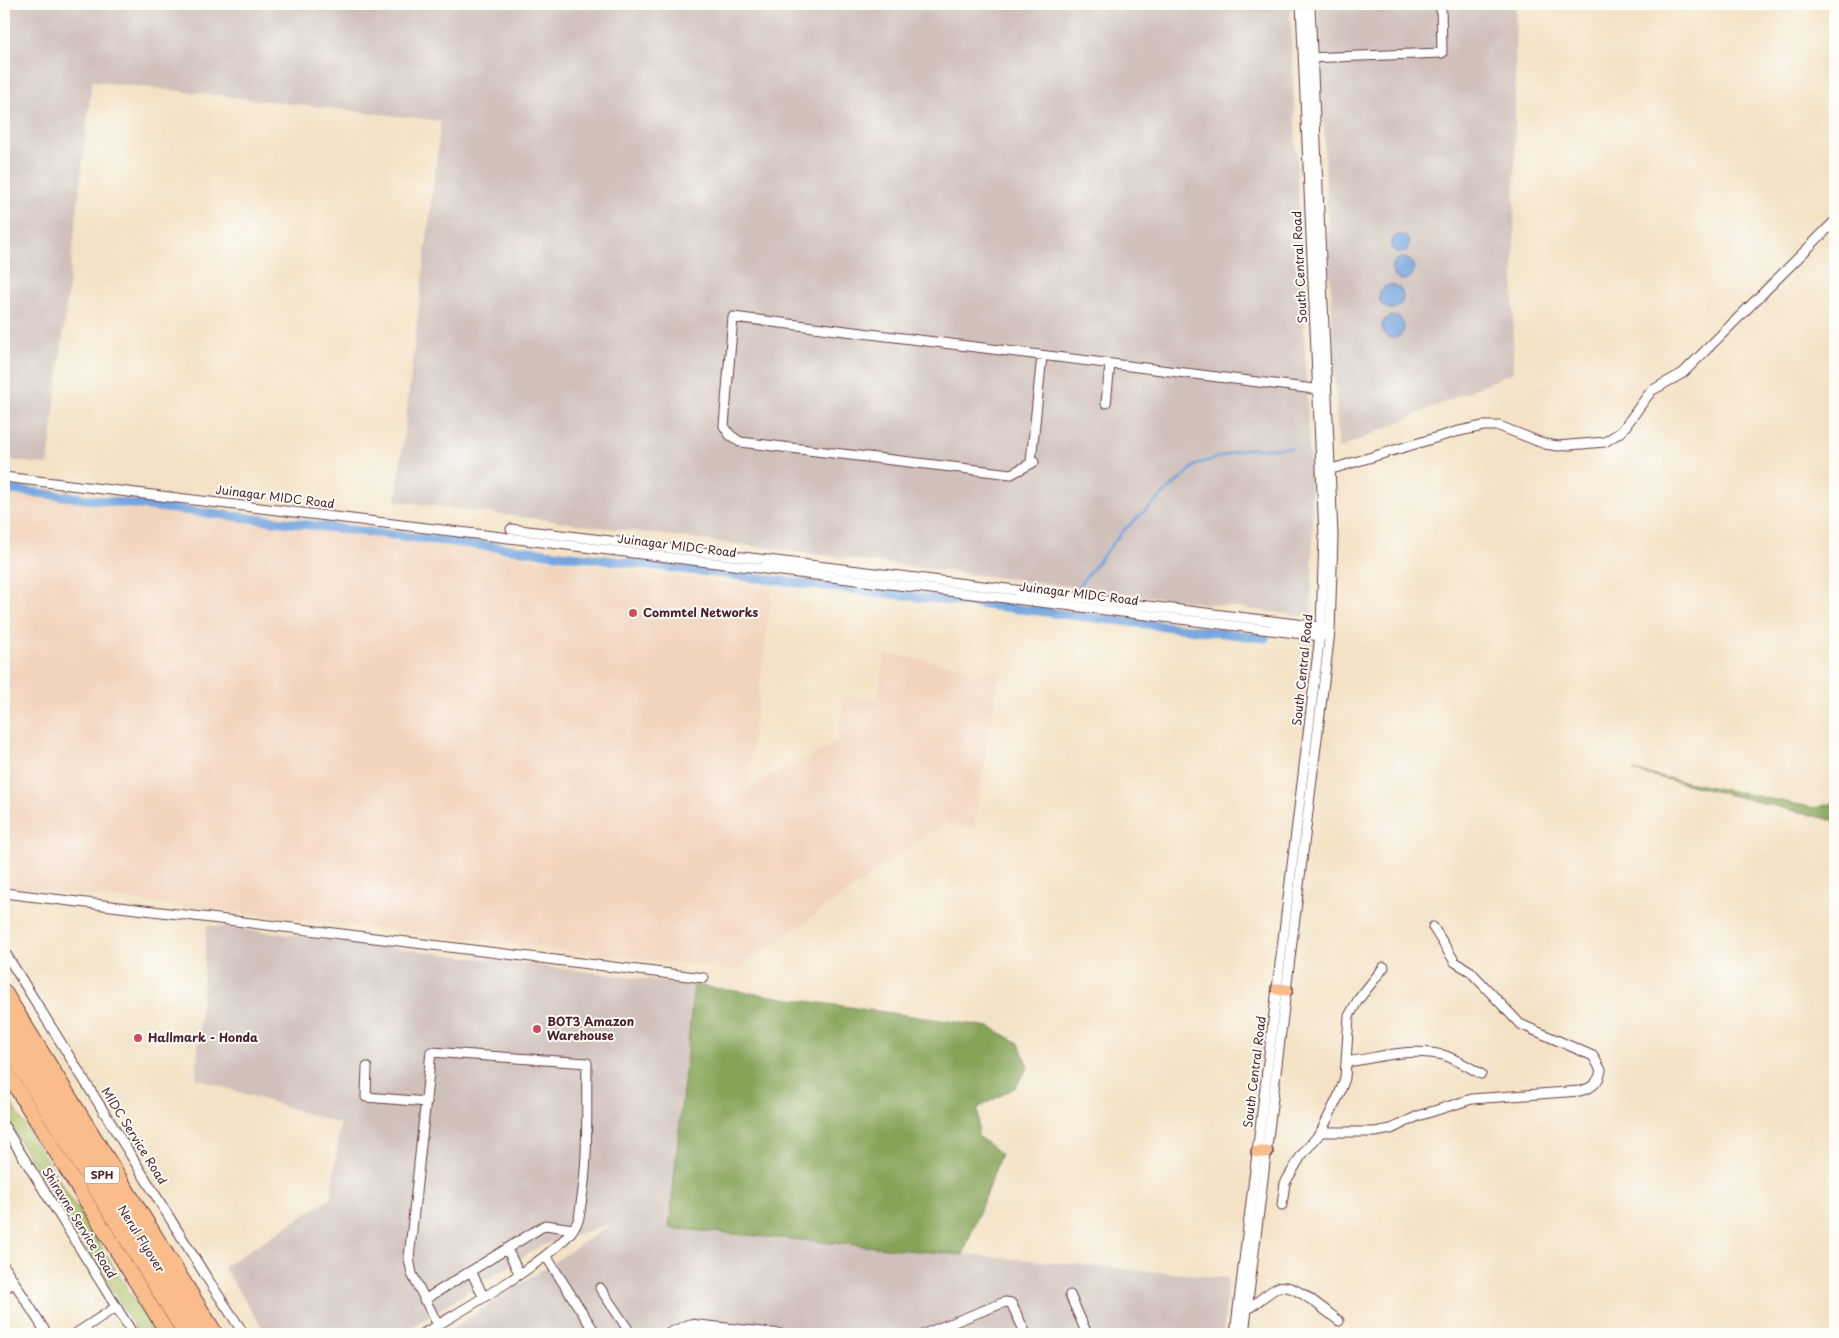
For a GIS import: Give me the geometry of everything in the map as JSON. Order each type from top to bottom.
[{"type":"highway","points":[[4,991],[216,1334]]},
{"type":"highway","name":"Nerul Flyover","points":[[4,1016],[200,1334]]},
{"type":"highway","name":"Nerul Flyover","points":[[4,1041],[185,1334]]},
{"type":"highway","points":[[4,1068],[168,1334]]},
{"type":"street","name":"South Central Road","points":[[1301,4],[1308,58]]},
{"type":"street","name":"South Central Road","points":[[1234,1334],[1262,1152],[1330,632],[1333,536],[1326,471],[1322,390],[1308,58],[1310,4]]},
{"type":"street","points":[[1308,58],[1442,53],[1441,4]]},
{"type":"street","points":[[1326,471],[1455,432],[1483,426],[1499,426],[1545,444],[1558,446],[1605,442],[1622,431],[1651,392],[1683,372],[1835,220]]},
{"type":"street","points":[[1042,356],[1031,462],[1034,462],[1011,474],[740,442],[730,435],[724,426],[733,316],[1042,356],[1110,365],[1322,390]]},
{"type":"street","points":[[1106,403],[1110,365]]},
{"type":"street","name":"South Central Road","points":[[1282,990],[1321,631],[1326,471]]},
{"type":"street","name":"Juinagar MIDC Road","points":[[4,477],[1072,596],[1321,631]]},
{"type":"street","name":"Juinagar MIDC Road","points":[[511,528],[607,545],[1068,606],[1330,632]]},
{"type":"street","points":[[4,892],[704,978]]},
{"type":"street","points":[[1321,1132],[1375,1132],[1391,1130],[1418,1116],[1472,1099],[1580,1092],[1592,1088],[1600,1078],[1601,1070],[1593,1056],[1520,1024],[1470,971],[1455,962],[1433,927]]},
{"type":"street","name":"MIDC Service Road","points":[[4,951],[207,1278],[244,1334]]},
{"type":"street","points":[[1282,1205],[1285,1183],[1301,1156],[1321,1132],[1339,1095],[1345,1078],[1349,1016],[1358,1000],[1384,967]]},
{"type":"street","points":[[424,1334],[546,1256],[578,1222],[584,1187],[587,1063],[431,1052],[409,1258],[412,1274],[438,1325]]},
{"type":"street","points":[[1346,1062],[1390,1054],[1420,1053],[1442,1055],[1481,1074]]},
{"type":"street","points":[[367,1066],[366,1097],[427,1102]]},
{"type":"street","name":"Shiravne Service Road","points":[[4,1126],[133,1334]]},
{"type":"street","name":"South Central Road","points":[[1244,1334],[1248,1309],[1262,1152]]},
{"type":"street","points":[[424,1300],[545,1225],[573,1229]]},
{"type":"street","points":[[507,1248],[519,1273]]},
{"type":"street","points":[[546,1256],[596,1334]]},
{"type":"street","points":[[4,1266],[45,1334]]},
{"type":"street","points":[[471,1271],[483,1296]]},
{"type":"street","points":[[4,1289],[14,1283]]},
{"type":"street","points":[[1248,1309],[1280,1287],[1288,1287],[1297,1290],[1339,1321]]},
{"type":"street","points":[[600,1288],[631,1334]]},
{"type":"street","points":[[1070,1295],[1087,1334]]},
{"type":"street","points":[[924,1334],[1005,1302],[1011,1303],[1026,1334]]},
{"type":"street","points":[[75,1334],[116,1307]]},
{"type":"street","points":[[690,1324],[696,1334]]},
{"type":"street","points":[[667,1334],[690,1324],[781,1334]]},
{"type":"shaded area","points":[[4,4],[1290,4],[1313,539],[1311,617],[396,501],[441,121],[92,81],[48,465],[4,459]]},
{"type":"shaded area","points":[[1318,4],[1516,4],[1513,372],[1338,449]]},
{"type":"shaded area","points":[[4,489],[772,589],[747,789],[836,743],[844,695],[878,700],[885,654],[999,672],[974,828],[945,823],[737,970],[4,886]]},
{"type":"shaded area","points":[[207,925],[694,985],[669,1228],[1228,1278],[1223,1334],[445,1334],[613,1223],[540,1246],[401,1334],[267,1334],[223,1267],[331,1198],[340,1124],[196,1078]]},
{"type":"green space","points":[[1633,771],[1815,808],[1835,802],[1835,821]]},
{"type":"green space","points":[[694,985],[990,1027],[1019,1043],[1028,1067],[1016,1087],[978,1108],[978,1136],[1001,1154],[963,1255],[669,1228]]},
{"type":"green space","points":[[4,1092],[156,1334],[139,1334],[4,1116]]},
{"type":"water","points":[[1396,235],[1404,235],[1409,240],[1407,251],[1396,253],[1391,248],[1391,240]]},
{"type":"water","points":[[1403,258],[1411,261],[1414,269],[1411,277],[1403,280],[1395,277],[1392,269],[1395,261]]},
{"type":"water","points":[[1391,285],[1399,289],[1403,297],[1399,305],[1391,309],[1383,305],[1379,297],[1383,289]]},
{"type":"water","points":[[1393,316],[1401,319],[1404,327],[1401,335],[1393,338],[1385,335],[1382,327],[1385,319]]},
{"type":"waterway","points":[[1077,595],[1080,584],[1123,531],[1197,464],[1245,449],[1292,448]]},
{"type":"waterway","points":[[4,489],[1265,638]]},
{"type":"waterway","points":[[1070,616],[1072,609]]},
{"type":"place","name":"Commtel Networks","points":[[633,613]]},
{"type":"place","name":"BOT3 Amazon Warehouse","points":[[537,1029]]},
{"type":"place","name":"Hallmark - Honda","points":[[138,1038]]}]
